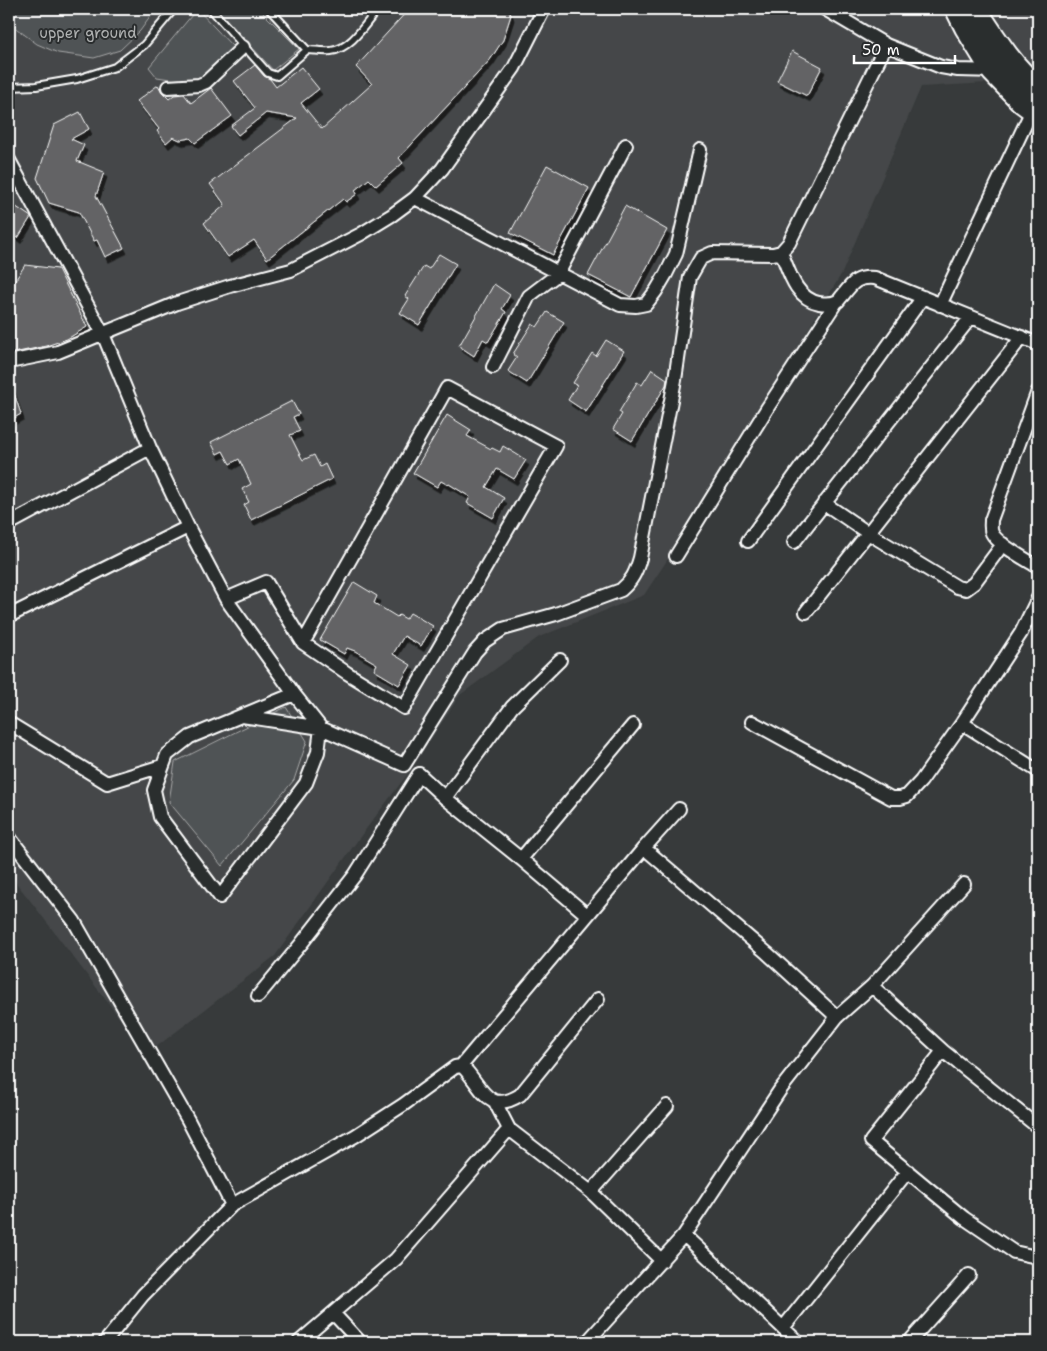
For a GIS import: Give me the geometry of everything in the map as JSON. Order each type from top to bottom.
[{"type":"highway","points":[[958,9],[967,27],[1037,103]]},
{"type":"highway","points":[[974,9],[994,39],[1005,69]]},
{"type":"street","points":[[9,362],[58,352],[177,303],[230,286],[291,270],[361,234],[392,215],[415,198],[442,169],[514,68],[544,9]]},
{"type":"street","points":[[824,9],[886,45],[941,67],[958,70],[1005,69]]},
{"type":"street","points":[[242,716],[320,728],[404,765],[475,652],[485,641],[503,629],[556,614],[620,590],[627,585],[636,570],[644,538],[676,380],[690,277],[701,258],[712,253],[773,254],[782,252],[789,244],[886,45]]},
{"type":"street","points":[[168,86],[199,85],[206,82],[243,47]]},
{"type":"street","points":[[940,305],[1037,103]]},
{"type":"street","points":[[493,367],[528,296],[558,274],[626,145]]},
{"type":"street","points":[[415,198],[620,305],[636,306],[646,304],[656,291],[676,254],[700,150]]},
{"type":"street","points":[[9,160],[103,334],[150,448],[188,527],[226,599],[320,728],[318,752],[306,783],[220,897],[160,817],[154,790],[162,766],[167,755],[190,737],[294,694]]},
{"type":"street","points":[[782,252],[793,282],[801,294],[814,302],[826,304],[837,301]]},
{"type":"street","points":[[676,556],[768,407],[837,301],[854,282],[865,277],[875,278],[1038,344]]},
{"type":"street","points":[[748,541],[923,297]]},
{"type":"street","points":[[794,542],[971,317]]},
{"type":"street","points":[[806,612],[1022,337]]},
{"type":"street","points":[[226,599],[266,582],[303,643],[404,708],[556,446],[447,388],[303,643]]},
{"type":"street","points":[[1038,391],[991,520],[991,531],[996,538],[1038,567]]},
{"type":"street","points":[[9,524],[150,448]]},
{"type":"street","points":[[824,503],[868,533],[957,587],[966,589],[974,583],[1003,544]]},
{"type":"street","points":[[9,616],[188,527]]},
{"type":"street","points":[[752,722],[891,798],[907,796],[921,781],[962,723],[1021,633],[1038,598]]},
{"type":"street","points":[[445,798],[512,707],[560,660]]},
{"type":"street","points":[[9,723],[107,783],[162,766]]},
{"type":"street","points":[[962,723],[1038,771]]},
{"type":"street","points":[[521,859],[633,725]]},
{"type":"street","points":[[258,996],[355,875],[419,774],[445,798],[587,915]]},
{"type":"street","points":[[105,1342],[143,1295],[232,1205],[355,1136],[403,1105],[451,1070],[460,1066],[679,809]]},
{"type":"street","points":[[9,837],[74,921],[188,1120],[232,1205]]},
{"type":"street","points":[[644,848],[767,953],[837,1017]]},
{"type":"street","points":[[587,1342],[684,1236],[780,1090],[837,1017],[872,986],[964,884]]},
{"type":"street","points":[[872,986],[942,1051],[1038,1127]]},
{"type":"street","points":[[460,1066],[467,1070],[485,1096],[495,1102],[513,1099],[520,1095],[598,999]]},
{"type":"street","points":[[942,1051],[871,1141],[964,1218],[1014,1252],[1032,1256],[1038,1255]]},
{"type":"street","points":[[495,1102],[509,1129],[591,1192],[662,1261]]},
{"type":"street","points":[[591,1192],[667,1106]]},
{"type":"street","points":[[299,1342],[396,1259],[509,1129]]},
{"type":"street","points":[[783,1328],[908,1171]]},
{"type":"street","points":[[684,1236],[798,1342]]},
{"type":"street","points":[[909,1342],[968,1275]]},
{"type":"street","points":[[333,1313],[360,1342]]},
{"type":"lane","points":[[9,87],[36,86],[77,79],[115,67],[144,44],[174,9]]},
{"type":"lane","points":[[211,9],[268,73],[277,76],[307,50]]},
{"type":"lane","points":[[269,9],[307,50],[330,52],[350,43],[378,9]]},
{"type":"shaded area","points":[[9,9],[1038,9],[1038,80],[921,87],[842,273],[782,373],[747,440],[644,595],[539,637],[460,695],[407,775],[275,956],[147,1054],[9,874]]},
{"type":"green space","name":"upper ground","points":[[9,9],[156,9],[140,31],[120,50],[94,58],[58,53],[37,44],[9,23]]},
{"type":"green space","points":[[197,9],[233,47],[197,83],[157,77],[149,67]]},
{"type":"green space","points":[[217,9],[259,9],[299,49],[273,70]]},
{"type":"green space","points":[[286,707],[307,741],[294,780],[222,866],[169,802],[175,762]]},
{"type":"building","points":[[409,9],[509,9],[511,15],[503,40],[490,60],[399,158],[403,163],[376,186],[369,179],[355,190],[357,194],[346,202],[343,199],[267,259],[254,240],[228,257],[204,223],[225,205],[210,184],[297,118],[266,113],[238,135],[231,126],[255,108],[234,81],[255,65],[276,87],[301,67],[319,89],[301,103],[322,129],[372,84],[356,67]]},
{"type":"building","points":[[792,51],[822,67],[807,96],[777,81]]},
{"type":"building","points":[[158,85],[169,99],[174,95],[184,94],[191,103],[211,88],[232,116],[195,143],[190,138],[180,140],[173,137],[166,143],[157,131],[159,129],[137,101]]},
{"type":"building","points":[[80,112],[89,129],[71,139],[84,145],[77,161],[104,172],[96,196],[124,248],[105,257],[97,240],[94,241],[79,212],[49,203],[37,178],[54,125]]},
{"type":"building","points":[[547,165],[589,188],[553,255],[510,233]]},
{"type":"building","points":[[9,202],[31,217],[18,238],[9,231]]},
{"type":"building","points":[[625,206],[667,230],[631,297],[588,275]]},
{"type":"building","points":[[439,254],[456,264],[419,325],[400,313],[409,299],[405,296],[424,266],[429,269]]},
{"type":"building","points":[[25,265],[58,269],[87,327],[67,339],[46,346],[9,354],[9,290]]},
{"type":"building","points":[[494,284],[510,295],[502,309],[506,312],[488,342],[483,339],[474,356],[459,346]]},
{"type":"building","points":[[547,312],[564,322],[527,383],[508,371],[517,357],[513,354],[532,324],[537,327]]},
{"type":"building","points":[[606,340],[624,351],[586,412],[568,400],[577,385],[573,383],[592,353],[596,356]]},
{"type":"building","points":[[652,369],[667,379],[666,385],[632,441],[613,429],[622,414],[619,412],[637,382],[642,385]]},
{"type":"building","points":[[11,384],[21,414],[9,421],[9,385]]},
{"type":"building","points":[[292,401],[299,414],[293,417],[300,431],[290,435],[300,455],[303,460],[314,455],[320,467],[325,464],[332,479],[251,520],[244,505],[249,502],[242,489],[251,484],[239,459],[230,464],[223,451],[217,454],[211,442]]},
{"type":"building","points":[[447,415],[471,430],[467,436],[500,452],[503,446],[526,460],[514,479],[497,469],[486,487],[504,498],[493,518],[467,503],[470,497],[449,484],[441,481],[437,487],[413,473]]},
{"type":"building","points":[[354,582],[377,596],[374,603],[397,617],[399,615],[406,619],[410,613],[433,626],[421,646],[404,636],[393,654],[411,665],[399,685],[374,670],[377,664],[355,651],[347,648],[344,654],[320,640]]}]
